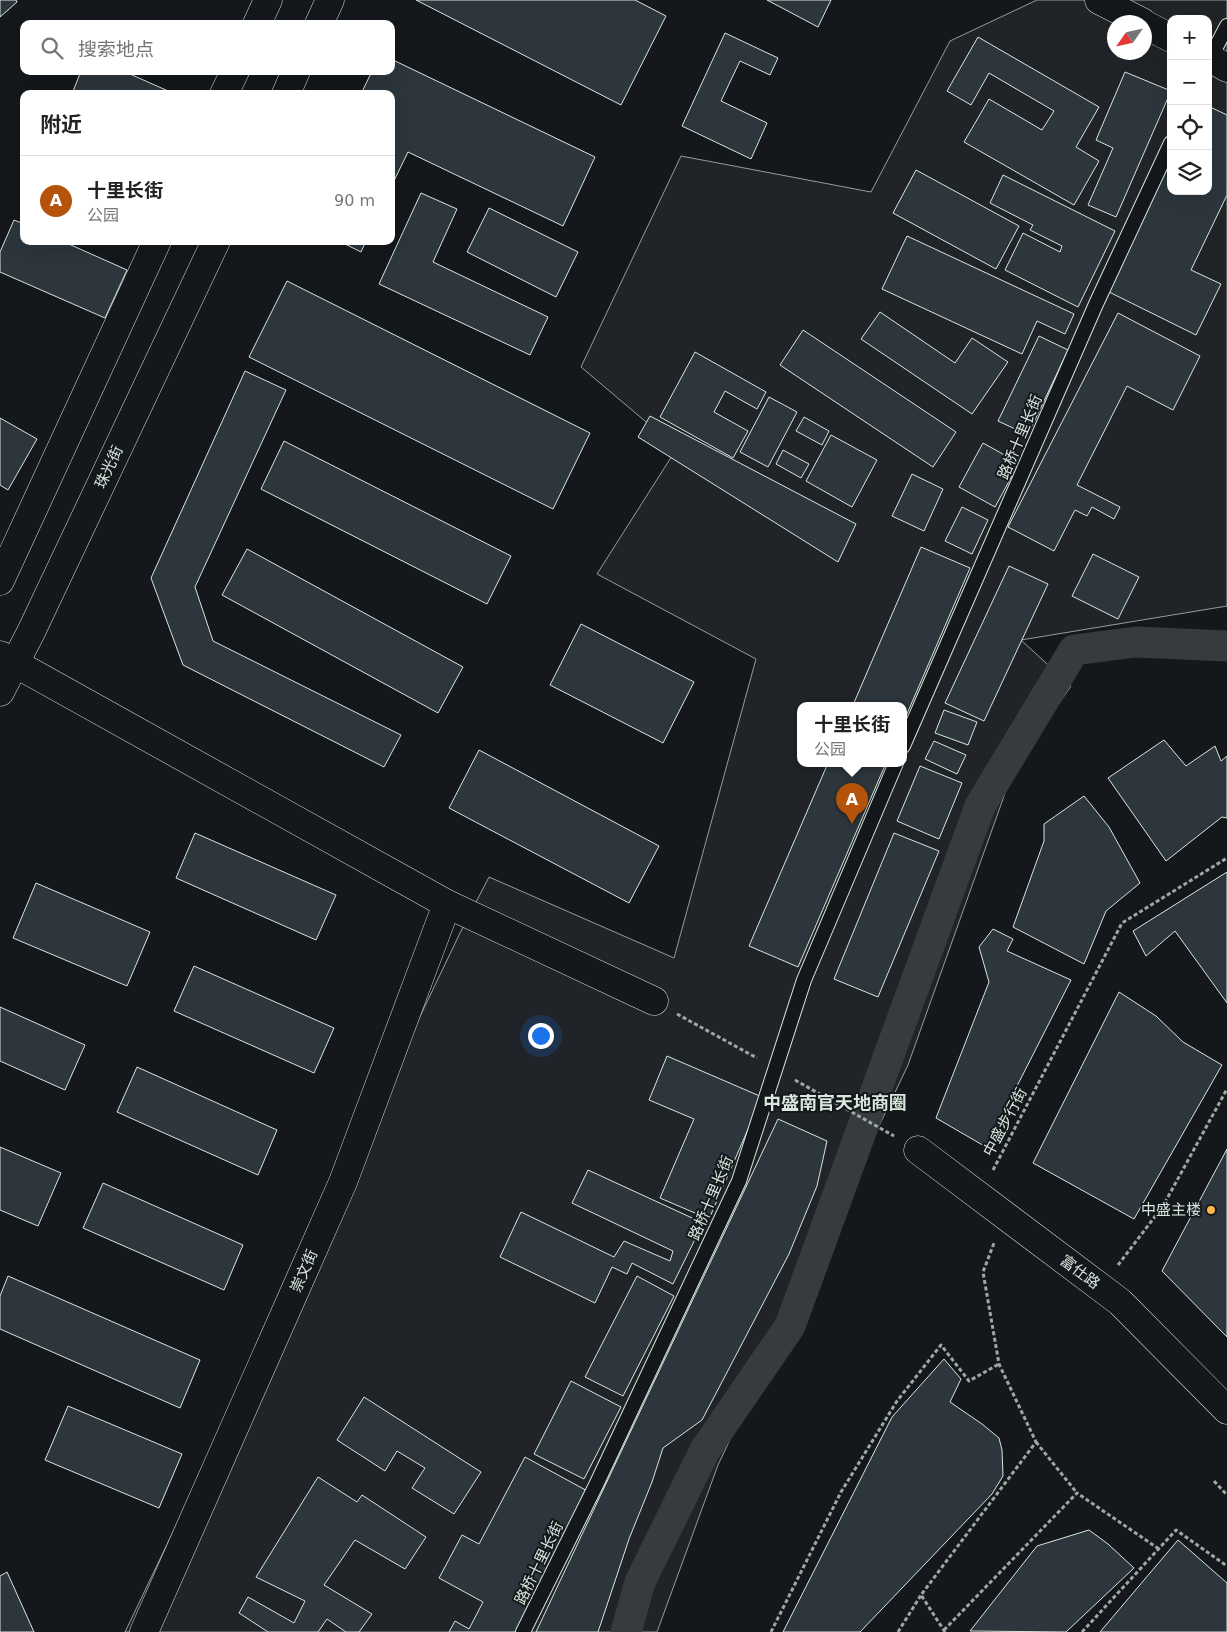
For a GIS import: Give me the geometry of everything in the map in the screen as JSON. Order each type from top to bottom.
[{"type":"street","points":[[259,20],[268,0]]},
{"type":"street","points":[[321,20],[330,0]]},
{"type":"street","points":[[1099,0],[1128,15]]},
{"type":"street","points":[[1152,28],[1167,36]]},
{"type":"street","points":[[226,90],[233,75]]},
{"type":"street","points":[[288,90],[294,75]]},
{"type":"street","points":[[0,581],[154,245]]},
{"type":"street","name":"珠光街","points":[[0,692],[7,659],[214,245]]},
{"type":"street","points":[[7,659],[447,904],[654,1001]]},
{"type":"street","name":"崇文街","points":[[144,1632],[343,1182],[447,904]]},
{"type":"street","name":"富仕路","points":[[918,1150],[1120,1302],[1227,1410]]},
{"type":"lane","points":[[1213,61],[1227,26]]},
{"type":"lane","name":"路桥十里长街","points":[[907,737],[1096,304],[1168,150]]},
{"type":"lane","name":"路桥十里长街","points":[[523,1632],[596,1485],[739,1181],[804,980],[894,767]]},
{"type":"path","name":"中盛步行街","points":[[992,1171],[1122,923],[1227,858]]},
{"type":"path","points":[[654,1001],[918,1150]]},
{"type":"path","points":[[1117,1266],[1163,1206],[1227,1090]]},
{"type":"path","points":[[1008,1218],[991,1248],[983,1272],[999,1364],[1036,1442],[1077,1493],[1159,1549]]},
{"type":"path","points":[[771,1632],[841,1492],[897,1401],[941,1345],[969,1380],[999,1364]]},
{"type":"path","points":[[898,1632],[921,1595],[1036,1442]]},
{"type":"path","points":[[1214,1481],[1227,1495]]},
{"type":"path","points":[[921,1595],[945,1631],[1077,1493]]},
{"type":"path","points":[[1082,1632],[1176,1530],[1227,1566]]},
{"type":"shaded area","points":[[1037,0],[1227,0],[1227,606],[1021,640],[1071,686],[1013,771],[908,1065],[718,1465],[657,1632],[125,1632],[460,933],[489,877],[674,958],[756,659],[597,574],[677,448],[581,367],[681,156],[871,192],[950,41]]},
{"type":"building","points":[[0,0],[16,0],[17,2],[0,17]]},
{"type":"building","points":[[416,0],[635,0],[666,16],[621,105]]},
{"type":"building","points":[[767,0],[831,0],[818,27]]},
{"type":"building","points":[[725,33],[778,58],[770,75],[740,61],[721,101],[767,123],[751,159],[682,126]]},
{"type":"building","points":[[978,37],[1099,107],[1076,147],[1099,161],[1074,205],[964,142],[989,99],[1042,130],[1054,111],[989,73],[971,105],[947,91]]},
{"type":"building","points":[[395,61],[595,157],[563,226],[408,152],[395,179],[395,90],[363,90],[370,75],[395,75]]},
{"type":"building","points":[[1125,72],[1167,89],[1167,100],[1116,217],[1088,205],[1113,148],[1096,140]]},
{"type":"building","points":[[79,75],[132,75],[166,90],[74,90]]},
{"type":"building","points":[[1212,108],[1227,115],[1227,195],[1191,270],[1221,284],[1196,335],[1105,290],[1167,163],[1167,195],[1212,195]]},
{"type":"building","points":[[916,170],[1019,226],[996,269],[893,213]]},
{"type":"building","points":[[1003,175],[1115,231],[1078,307],[1005,270],[1023,233],[1060,252],[1062,246],[1030,230],[1033,225],[990,203]]},
{"type":"building","points":[[421,193],[457,209],[433,262],[548,317],[530,355],[379,284]]},
{"type":"building","points":[[489,208],[578,252],[556,297],[467,252]]},
{"type":"building","points":[[14,220],[20,222],[20,245],[71,245],[127,270],[105,318],[0,272],[0,252]]},
{"type":"building","points":[[907,236],[1074,314],[1065,334],[1037,321],[1022,354],[882,289]]},
{"type":"building","points":[[347,245],[364,245],[361,252]]},
{"type":"building","points":[[287,281],[590,433],[553,509],[249,357]]},
{"type":"building","points":[[880,312],[955,363],[972,338],[1008,362],[972,414],[861,339]]},
{"type":"building","points":[[1118,313],[1200,356],[1173,410],[1127,386],[1077,485],[1120,507],[1114,519],[1092,507],[1087,516],[1075,510],[1054,551],[1008,527]]},
{"type":"building","points":[[803,330],[956,432],[933,467],[780,365]]},
{"type":"building","points":[[1039,336],[1068,350],[1028,435],[998,421]]},
{"type":"building","points":[[695,352],[766,392],[757,409],[725,391],[714,412],[748,431],[733,458],[660,417]]},
{"type":"building","points":[[245,371],[286,390],[195,587],[213,641],[401,735],[384,767],[183,665],[151,578]]},
{"type":"building","points":[[769,397],[797,412],[768,467],[740,452]]},
{"type":"building","points":[[650,416],[856,524],[838,562],[638,437]]},
{"type":"building","points":[[804,417],[829,431],[822,445],[796,431]]},
{"type":"building","points":[[0,418],[37,439],[8,490],[0,485]]},
{"type":"building","points":[[831,435],[877,460],[852,507],[806,481]]},
{"type":"building","points":[[284,441],[511,556],[487,604],[261,489]]},
{"type":"building","points":[[983,443],[1019,463],[995,507],[959,487]]},
{"type":"building","points":[[783,450],[809,464],[801,478],[776,464]]},
{"type":"building","points":[[912,474],[943,489],[924,531],[892,516]]},
{"type":"building","points":[[962,507],[988,520],[972,554],[945,541]]},
{"type":"building","points":[[921,547],[970,568],[907,714],[907,702],[854,702]]},
{"type":"building","points":[[247,549],[463,667],[438,713],[222,595]]},
{"type":"building","points":[[1093,554],[1139,577],[1118,619],[1072,596]]},
{"type":"building","points":[[1009,566],[1048,584],[984,721],[945,703]]},
{"type":"building","points":[[581,624],[694,682],[663,743],[550,685]]},
{"type":"building","points":[[944,710],[977,722],[968,745],[935,733]]},
{"type":"building","points":[[1164,740],[1186,766],[1215,746],[1221,761],[1227,756],[1227,818],[1222,817],[1166,861],[1108,778]]},
{"type":"building","points":[[934,741],[966,755],[957,774],[925,759]]},
{"type":"building","points":[[479,750],[659,846],[629,903],[449,808]]},
{"type":"building","points":[[920,766],[962,783],[939,839],[897,821]]},
{"type":"building","points":[[826,767],[884,767],[798,967],[749,946]]},
{"type":"building","points":[[1084,796],[1109,827],[1140,883],[1106,911],[1084,964],[1013,927],[1044,841],[1044,824]]},
{"type":"building","points":[[195,833],[336,895],[316,940],[176,878]]},
{"type":"building","points":[[894,833],[939,851],[878,997],[834,979]]},
{"type":"building","points":[[1227,872],[1227,1003],[1175,931],[1146,956],[1133,931]]},
{"type":"building","points":[[36,883],[150,932],[127,986],[13,938]]},
{"type":"building","points":[[993,929],[1013,939],[1007,951],[1071,980],[986,1147],[936,1118],[989,982],[979,947]]},
{"type":"building","points":[[194,966],[334,1028],[314,1073],[174,1011]]},
{"type":"building","points":[[1119,992],[1156,1016],[1183,1042],[1222,1065],[1134,1219],[1033,1163]]},
{"type":"building","points":[[0,1007],[85,1045],[65,1090],[0,1061]]},
{"type":"building","points":[[667,1056],[762,1097],[709,1219],[660,1198],[694,1119],[649,1100]]},
{"type":"building","points":[[137,1067],[277,1130],[258,1175],[117,1112]]},
{"type":"building","points":[[778,1119],[827,1141],[817,1186],[789,1254],[702,1420],[663,1448],[652,1482],[629,1539],[598,1632],[536,1632]]},
{"type":"building","points":[[0,1147],[61,1173],[38,1226],[0,1210]]},
{"type":"building","name":"中盛主楼","points":[[1227,1149],[1227,1337],[1162,1271]]},
{"type":"building","points":[[588,1170],[703,1223],[673,1284],[632,1263],[627,1274],[612,1267],[595,1303],[500,1257],[521,1212],[614,1257],[624,1241],[670,1261],[673,1251],[572,1203]]},
{"type":"building","points":[[103,1183],[243,1245],[224,1290],[83,1228]]},
{"type":"building","points":[[8,1276],[200,1360],[180,1408],[0,1329],[0,1296]]},
{"type":"building","points":[[637,1276],[674,1296],[623,1396],[585,1377]]},
{"type":"building","points":[[944,1359],[961,1379],[950,1402],[999,1438],[1002,1450],[1003,1476],[992,1494],[860,1632],[783,1632],[892,1417]]},
{"type":"building","points":[[571,1381],[621,1407],[584,1479],[534,1454]]},
{"type":"building","points":[[364,1397],[481,1472],[454,1514],[412,1488],[425,1468],[397,1451],[385,1471],[337,1440]]},
{"type":"building","points":[[68,1406],[182,1454],[159,1508],[45,1460]]},
{"type":"building","points":[[525,1457],[591,1493],[516,1632],[449,1632],[455,1621],[469,1629],[483,1602],[439,1578],[462,1535],[479,1544]]},
{"type":"building","points":[[318,1477],[357,1502],[362,1495],[426,1537],[405,1569],[355,1540],[324,1585],[372,1614],[359,1632],[346,1632],[327,1619],[318,1632],[268,1632],[239,1613],[248,1597],[294,1623],[305,1601],[256,1577]]},
{"type":"building","points":[[1089,1530],[1108,1544],[1134,1568],[1066,1632],[970,1631],[1037,1546]]},
{"type":"building","points":[[1178,1540],[1227,1583],[1227,1632],[1100,1632]]},
{"type":"building","points":[[7,1572],[34,1632],[0,1632],[0,1576]]},
{"type":"waterway","points":[[626,1632],[640,1582],[705,1450],[790,1326],[980,806],[1074,650],[1136,642],[1227,646]]},
{"type":"place","name":"十里长街","points":[[852,824]]},
{"type":"place","name":"中盛主楼","points":[[1211,1210]]},
{"type":"district","name":"中盛南官天地商圈","points":[[835,1103]]}]
